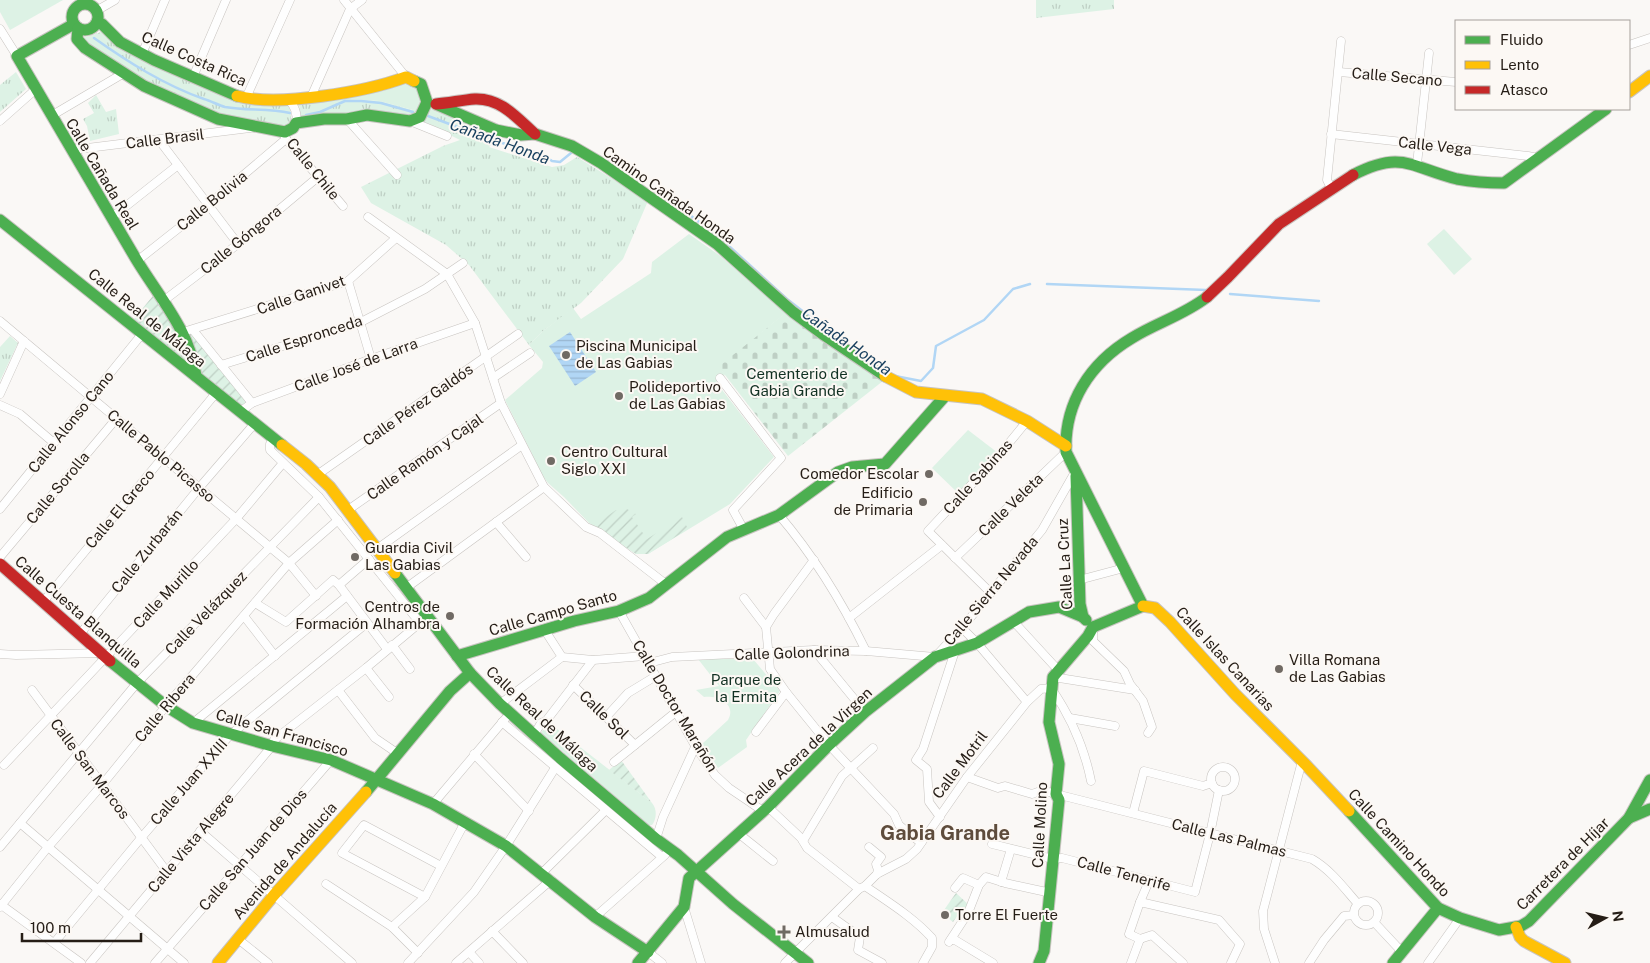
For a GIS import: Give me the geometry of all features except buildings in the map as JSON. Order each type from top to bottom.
[{"type":"street","points":[[76,26],[82,30],[91,29],[97,16],[115,0]]},
{"type":"street","points":[[142,54],[165,0]]},
{"type":"street","points":[[193,76],[226,0]]},
{"type":"street","points":[[246,98],[290,0]]},
{"type":"street","points":[[344,0],[406,77],[422,84],[433,103],[496,130],[521,135],[535,134]]},
{"type":"street","points":[[311,97],[350,9],[362,0]]},
{"type":"street","points":[[97,16],[88,5],[76,8],[72,16],[76,26],[77,39],[80,44],[144,86],[218,119],[258,127],[285,136],[296,123],[296,111],[288,99]]},
{"type":"street","name":"Calle Costa Rica","points":[[97,16],[102,24],[120,42],[142,54],[238,97],[263,101],[311,97],[384,85],[406,77]]},
{"type":"street","points":[[17,56],[76,26]]},
{"type":"street","name":"Calle Cañada Real","points":[[0,28],[162,302],[221,365],[252,403]]},
{"type":"street","points":[[1630,45],[1650,38]]},
{"type":"street","points":[[1331,188],[1327,180],[1341,41]]},
{"type":"street","points":[[1417,164],[1429,54]]},
{"type":"street","points":[[51,116],[124,72]]},
{"type":"street","name":"Calle Secano","points":[[1339,72],[1455,82]]},
{"type":"street","points":[[1630,91],[1650,76]]},
{"type":"street","points":[[0,121],[36,89]]},
{"type":"street","points":[[410,121],[420,117],[426,107],[433,103],[482,99],[492,100],[503,106],[535,134]]},
{"type":"street","points":[[1066,449],[1066,430],[1073,402],[1086,380],[1113,351],[1131,338],[1187,309],[1211,294],[1276,227],[1331,188],[1369,167],[1384,162],[1397,161],[1417,164],[1455,178],[1504,183],[1605,110]]},
{"type":"street","points":[[296,123],[347,119],[367,115],[410,121],[446,136]]},
{"type":"street","points":[[347,119],[397,175]]},
{"type":"street","name":"Calle Brasil","points":[[71,150],[258,127]]},
{"type":"street","name":"Camino Cañada Honda","points":[[535,134],[572,146],[601,163],[717,244],[793,312],[890,380],[916,392],[982,399],[1028,421],[1066,449],[1076,471]]},
{"type":"street","name":"Calle Vega","points":[[1331,134],[1528,156],[1533,157],[1536,161]]},
{"type":"street","name":"Calle Chile","points":[[285,136],[344,206]]},
{"type":"street","name":"Calle Bolivia","points":[[137,261],[208,205],[285,136]]},
{"type":"street","points":[[159,140],[238,244]]},
{"type":"street","points":[[111,218],[178,165]]},
{"type":"street","name":"Calle Góngora","points":[[162,302],[238,244],[318,177]]},
{"type":"street","points":[[368,217],[447,274],[474,324],[502,403],[544,487],[586,527],[600,533],[667,585]]},
{"type":"street","name":"Calle Real de Málaga","points":[[0,220],[317,474],[348,510],[406,588],[424,620]]},
{"type":"street","name":"Calle Ganivet","points":[[188,331],[348,280],[396,238]]},
{"type":"street","name":"Calle Espronceda","points":[[221,365],[361,322],[425,289],[462,263]]},
{"type":"street","points":[[348,280],[371,359]]},
{"type":"street","name":"Calle Pablo Picasso","points":[[0,322],[289,563],[316,596]]},
{"type":"street","name":"Calle José de Larra","points":[[240,412],[252,403],[371,359],[474,324]]},
{"type":"street","name":"Calle Cañada Real","points":[[188,331],[196,376]]},
{"type":"street","name":"Calle Alonso Cano","points":[[0,510],[142,334]]},
{"type":"street","name":"Calle Pérez Galdós","points":[[317,474],[518,334]]},
{"type":"street","points":[[0,394],[24,342]]},
{"type":"street","points":[[493,378],[530,353]]},
{"type":"street","points":[[720,378],[781,458],[733,510],[744,530]]},
{"type":"street","name":"Calle El Greco","points":[[43,602],[216,393]]},
{"type":"street","name":"Calle Campo Santo","points":[[457,656],[574,620],[619,611],[649,598],[727,537],[779,515],[842,470],[885,464],[946,396]]},
{"type":"street","name":"Calle Ramón y Cajal","points":[[348,510],[502,403]]},
{"type":"street","points":[[0,405],[20,414],[54,443]]},
{"type":"street","name":"Calle Sorolla","points":[[0,557],[116,419]]},
{"type":"street","name":"Calle Sabinas","points":[[942,545],[928,531],[1028,421]]},
{"type":"street","name":"Calle Zurbarán","points":[[80,634],[199,488],[255,423]]},
{"type":"street","name":"Calle Real de Málaga","points":[[274,439],[270,444],[270,450],[319,498],[369,559],[457,656],[470,673],[510,714],[656,839],[667,854]]},
{"type":"street","points":[[377,549],[522,445]]},
{"type":"street","name":"Calle Veleta","points":[[955,558],[1066,449]]},
{"type":"street","name":"Calle Murillo","points":[[4,765],[103,655],[236,519],[283,463]]},
{"type":"street","points":[[1076,471],[1143,606],[1093,627],[1093,640],[1124,671],[1143,701],[1152,727],[1148,733]]},
{"type":"street","name":"Calle La Cruz","points":[[1076,471],[1080,604],[1083,617],[1093,627]]},
{"type":"street","name":"Calle Sierra Nevada","points":[[935,657],[962,628],[1042,530],[1076,471]]},
{"type":"street","points":[[406,588],[544,487]]},
{"type":"street","name":"Calle Velázquez","points":[[0,847],[137,683],[319,498]]},
{"type":"street","points":[[779,515],[814,560],[849,618],[866,651]]},
{"type":"street","name":"Calle Ribera","points":[[0,905],[48,846],[102,786],[166,706],[289,563],[338,520]]},
{"type":"street","points":[[496,522],[526,557]]},
{"type":"street","points":[[849,618],[942,545],[991,593]]},
{"type":"street","points":[[339,585],[369,559]]},
{"type":"street","points":[[766,627],[814,560]]},
{"type":"street","name":"Calle Cuesta Blanquilla","points":[[0,564],[137,683]]},
{"type":"street","points":[[1079,580],[1124,568]]},
{"type":"street","points":[[255,603],[286,622],[334,580],[367,623],[410,669]]},
{"type":"street","points":[[193,723],[347,596]]},
{"type":"street","points":[[744,598],[766,627],[770,669],[786,692],[829,745],[894,814],[899,825],[921,843]]},
{"type":"street","name":"Calle Islas Canarias","points":[[1143,606],[1155,608],[1170,622],[1236,694],[1302,761]]},
{"type":"street","name":"Calle Acera de la Virgen","points":[[696,871],[765,809],[865,712],[935,657],[955,652],[977,643],[1029,612],[1059,607],[1083,617]]},
{"type":"street","name":"Calle Doctor Marañón","points":[[619,611],[703,758],[718,778],[765,809],[803,841],[807,848],[924,929],[932,938],[932,947],[924,963]]},
{"type":"street","points":[[244,616],[275,656]]},
{"type":"street","name":"Calle Vista Alegre","points":[[90,963],[272,746],[274,740],[424,620]]},
{"type":"street","points":[[1014,622],[1055,679],[1086,755],[1091,781]]},
{"type":"street","name":"Calle Juan XXIII","points":[[54,943],[230,735],[367,623]]},
{"type":"street","name":"Calle Motril","points":[[785,963],[862,887],[877,874],[906,859],[921,843],[967,777],[1027,702],[1055,679],[1093,627]]},
{"type":"street","points":[[962,628],[1027,702]]},
{"type":"street","points":[[500,704],[562,657],[544,629]]},
{"type":"street","points":[[814,650],[865,712]]},
{"type":"street","name":"Calle Golondrina","points":[[562,657],[593,660],[647,660],[814,650],[866,651],[935,657]]},
{"type":"street","points":[[940,817],[928,802],[927,769],[916,760],[923,749],[955,652]]},
{"type":"street","points":[[0,654],[103,655]]},
{"type":"street","points":[[534,735],[541,723],[546,721],[593,660]]},
{"type":"street","points":[[366,668],[389,698]]},
{"type":"street","name":"Avenida de Andalucía","points":[[218,963],[274,895],[450,691],[470,673]]},
{"type":"street","points":[[607,716],[628,693],[656,676]]},
{"type":"street","points":[[1055,679],[1135,690]]},
{"type":"street","name":"Calle Molino","points":[[1039,963],[1044,951],[1059,800],[1056,794],[1059,764],[1049,722],[1055,679]]},
{"type":"street","name":"Calle San Francisco","points":[[137,683],[166,706],[193,723],[230,735],[331,760],[433,804],[506,846],[595,917],[648,952]]},
{"type":"street","name":"Calle Sol","points":[[573,685],[635,745]]},
{"type":"street","name":"Calle San Marcos","points":[[32,690],[167,872]]},
{"type":"street","points":[[338,690],[375,738],[398,753]]},
{"type":"street","points":[[756,732],[786,692]]},
{"type":"street","points":[[614,762],[676,712]]},
{"type":"street","points":[[433,804],[510,714]]},
{"type":"street","points":[[1070,718],[1115,726]]},
{"type":"street","name":"Calle Real de Málaga","points":[[502,722],[554,768],[606,810],[667,854],[696,871],[739,909],[808,963]]},
{"type":"street","points":[[656,839],[663,818],[696,745]]},
{"type":"street","points":[[803,841],[842,776],[873,748]]},
{"type":"street","points":[[474,754],[529,810]]},
{"type":"street","name":"Calle San Juan de Dios","points":[[155,963],[331,760]]},
{"type":"street","points":[[1275,963],[1262,920],[1263,911],[1302,761]]},
{"type":"street","name":"Calle Camino Hondo","points":[[1302,761],[1438,908],[1460,918],[1499,930],[1516,927]]},
{"type":"street","points":[[1224,767],[1232,770],[1235,778],[1233,785],[1227,790],[1219,790],[1212,783],[1212,775],[1216,769],[1224,767]]},
{"type":"street","points":[[408,963],[474,892],[506,846],[554,768]]},
{"type":"street","points":[[1133,813],[1144,771],[1203,786],[1212,783]]},
{"type":"street","name":"Calle Las Palmas","points":[[967,777],[998,788],[1005,786],[1032,794],[1048,791],[1312,859],[1321,864],[1358,904]]},
{"type":"street","points":[[1629,818],[1650,780]]},
{"type":"street","points":[[1210,834],[1219,790]]},
{"type":"street","points":[[1629,818],[1650,809]]},
{"type":"street","points":[[456,963],[492,931],[546,877],[606,810]]},
{"type":"street","name":"Carretera de Híjar","points":[[1516,927],[1529,921],[1536,915],[1629,818]]},
{"type":"street","points":[[392,927],[425,897],[465,822]]},
{"type":"street","points":[[20,823],[184,963]]},
{"type":"street","points":[[425,897],[342,853],[364,825],[441,866]]},
{"type":"street","points":[[200,831],[352,963]]},
{"type":"street","points":[[738,833],[773,861]]},
{"type":"street","name":"Calle Tenerife","points":[[992,844],[1053,859],[1062,858],[1195,892],[1210,834]]},
{"type":"street","points":[[870,847],[881,857],[876,864],[877,874]]},
{"type":"street","points":[[1001,882],[1011,849]]},
{"type":"street","points":[[595,917],[667,854]]},
{"type":"street","points":[[696,871],[689,878],[684,907],[701,963]]},
{"type":"street","points":[[955,888],[963,878],[978,885]]},
{"type":"street","points":[[993,963],[955,940],[950,941],[968,913],[978,885],[986,878],[1051,893]]},
{"type":"street","points":[[1149,881],[1129,934],[1140,939],[1152,935],[1183,963]]},
{"type":"street","points":[[326,884],[392,927],[418,953]]},
{"type":"street","points":[[1366,901],[1374,903],[1378,914],[1374,922],[1368,925],[1361,924],[1356,919],[1354,915],[1358,904],[1366,901]]},
{"type":"street","points":[[1140,902],[1219,920],[1240,944],[1231,963]]},
{"type":"street","points":[[0,905],[80,963]]},
{"type":"street","points":[[638,963],[684,907]]},
{"type":"street","points":[[1393,963],[1438,908]]},
{"type":"street","points":[[1309,963],[1324,940],[1344,916],[1354,915]]},
{"type":"street","points":[[832,917],[860,937],[858,950],[882,963]]},
{"type":"street","points":[[1428,963],[1460,918]]},
{"type":"street","points":[[1374,922],[1402,952]]},
{"type":"street","points":[[1516,927],[1523,941],[1553,955],[1565,963]]},
{"type":"street","points":[[492,931],[523,963]]},
{"type":"street","points":[[238,939],[268,963]]},
{"type":"street","points":[[1131,963],[1140,939]]},
{"type":"street","points":[[469,952],[479,963]]},
{"type":"street","points":[[648,952],[662,963]]},
{"type":"green space","points":[[0,0],[63,0],[10,30],[0,12]]},
{"type":"green space","points":[[1036,0],[1114,0],[1114,9],[1036,18]]},
{"type":"green space","points":[[104,31],[181,76],[288,105],[291,113],[290,121],[287,126],[280,127],[232,119],[149,84],[90,45],[83,38]]},
{"type":"green space","points":[[16,72],[26,89],[0,112],[0,85]]},
{"type":"green space","points":[[399,83],[408,83],[417,88],[421,100],[417,109],[413,110],[379,101],[350,99],[349,95],[383,91]]},
{"type":"green space","points":[[96,95],[106,112],[116,109],[119,134],[90,141],[87,126],[83,119],[94,113],[88,103]]},
{"type":"green space","points":[[349,95],[350,99],[379,101],[413,110],[418,107],[422,111],[409,116],[301,121],[299,103]]},
{"type":"green space","points":[[434,108],[495,133],[495,141],[489,147],[552,167],[564,165],[577,157],[648,201],[623,259],[581,303],[543,331],[529,345],[469,265],[446,245],[371,203],[361,187],[443,146],[460,140],[424,122],[423,120],[431,109]]},
{"type":"green space","points":[[1444,229],[1472,259],[1454,275],[1427,244]]},
{"type":"green space","name":"Polideportivo de Las Gabias","points":[[689,234],[719,255],[786,313],[719,366],[725,375],[716,382],[774,457],[730,504],[648,554],[636,554],[589,523],[548,483],[537,469],[532,454],[505,400],[542,368],[543,362],[529,345],[543,331],[573,308],[581,319],[651,273],[652,262]]},
{"type":"green space","points":[[156,292],[183,331],[193,330],[252,403],[240,412],[130,324]]},
{"type":"green space","name":"Cementerio de Gabia Grande","points":[[787,312],[883,381],[788,456],[718,366]]},
{"type":"green space","points":[[10,336],[18,343],[0,381],[0,347]]},
{"type":"green space","points":[[968,430],[998,453],[959,494],[932,468]]},
{"type":"green space","points":[[627,509],[636,514],[632,517],[647,539],[682,517],[688,529],[648,554],[636,554],[593,526],[616,510]]},
{"type":"green space","name":"Parque de la Ermita","points":[[698,659],[753,659],[780,691],[746,740],[747,747],[718,768],[702,744],[728,720],[730,709],[720,699],[704,697],[696,690],[719,686]]},
{"type":"green space","points":[[548,722],[652,803],[656,814],[652,825],[649,825],[541,733]]},
{"type":"green space","points":[[621,760],[652,803],[609,770]]},
{"type":"green space","points":[[956,893],[969,905],[967,913],[962,909],[953,922],[948,918],[950,915],[944,910]]},
{"type":"water","points":[[570,332],[596,372],[575,386],[549,346]]},
{"type":"waterway","name":"Cañada Honda","points":[[94,38],[161,80],[225,107],[290,113]]},
{"type":"waterway","name":"Cañada Honda","points":[[306,115],[320,112],[345,101],[381,103],[413,112]]},
{"type":"waterway","name":"Cañada Honda","points":[[428,116],[495,141],[542,154],[552,161],[560,162],[571,153]]},
{"type":"waterway","name":"Cañada Honda","points":[[659,192],[718,236],[787,299],[836,337]]},
{"type":"waterway","name":"Cañada Honda","points":[[895,376],[921,381],[933,368],[936,346],[984,320],[1013,289],[1030,284]]},
{"type":"waterway","name":"Cañada Honda","points":[[1047,284],[1206,290]]},
{"type":"waterway","name":"Cañada Honda","points":[[1230,294],[1319,301]]},
{"type":"traffic: fast","points":[[85,4],[94,8],[98,17],[94,26],[85,30],[76,26],[72,17],[76,8],[85,4]]},
{"type":"traffic: fast","points":[[97,22],[102,24],[120,42],[154,60],[237,96]]},
{"type":"traffic: fast","points":[[74,24],[17,56],[136,259],[180,329],[193,360],[196,376]]},
{"type":"traffic: fast","points":[[78,28],[77,39],[85,48],[144,86],[218,119],[285,132],[293,128],[296,123],[324,119],[347,119],[367,115],[410,121],[420,117],[427,102],[421,84],[414,81]]},
{"type":"traffic: fast","points":[[438,105],[496,130],[521,135],[535,134],[572,146],[601,163],[717,244],[793,312],[885,376]]},
{"type":"traffic: fast","points":[[1353,175],[1383,163],[1395,162],[1406,163],[1457,179],[1504,183],[1605,110]]},
{"type":"traffic: fast","points":[[0,220],[282,445]]},
{"type":"traffic: fast","points":[[1143,606],[1066,452],[1070,417],[1075,401],[1083,386],[1104,359],[1132,338],[1189,309],[1207,297]]},
{"type":"traffic: fast","points":[[457,656],[574,621],[619,611],[649,598],[727,537],[779,515],[838,472],[852,467],[885,464],[945,396]]},
{"type":"traffic: fast","points":[[1076,476],[1080,604],[1083,617],[1086,620]]},
{"type":"traffic: fast","points":[[395,573],[470,673],[500,704],[560,758],[656,839],[678,855],[733,904],[808,963]]},
{"type":"traffic: fast","points":[[1093,627],[1143,606]]},
{"type":"traffic: fast","points":[[638,963],[684,907],[689,878],[768,807],[829,745],[865,712],[935,657],[977,643],[1029,612],[1059,607],[1083,617]]},
{"type":"traffic: fast","points":[[1039,963],[1044,951],[1059,800],[1056,794],[1059,764],[1049,722],[1053,677],[1088,636],[1093,627]]},
{"type":"traffic: fast","points":[[110,661],[166,706],[193,723],[272,746],[331,760],[433,804],[506,846],[595,917],[648,952]]},
{"type":"traffic: fast","points":[[366,792],[450,691],[470,673]]},
{"type":"traffic: fast","points":[[1349,811],[1438,908],[1460,918],[1499,930],[1521,926],[1529,921],[1629,818],[1650,780]]},
{"type":"traffic: fast","points":[[1629,818],[1650,809]]},
{"type":"traffic: fast","points":[[1393,963],[1438,908]]},
{"type":"traffic: slow","points":[[1630,91],[1650,76]]},
{"type":"traffic: slow","points":[[237,96],[254,99],[298,99],[346,93],[406,77],[414,81]]},
{"type":"traffic: slow","points":[[885,376],[916,392],[982,399],[1027,421],[1066,446]]},
{"type":"traffic: slow","points":[[282,445],[306,464],[330,487],[395,573]]},
{"type":"traffic: slow","points":[[1143,606],[1155,608],[1170,622],[1235,694],[1349,811]]},
{"type":"traffic: slow","points":[[218,963],[274,895],[366,792]]},
{"type":"traffic: slow","points":[[1516,927],[1524,941],[1565,963]]},
{"type":"traffic: jam","points":[[436,104],[475,99],[493,102],[508,110],[535,134]]},
{"type":"traffic: jam","points":[[1207,297],[1279,224],[1353,175]]},
{"type":"traffic: jam","points":[[0,564],[110,661]]},
{"type":"place","name":"Piscina Municipal de Las Gabias","points":[[566,355]]},
{"type":"place","name":"Polideportivo de Las Gabias","points":[[619,396]]},
{"type":"place","name":"Centro Cultural Siglo XXI","points":[[551,461]]},
{"type":"place","name":"Comedor Escolar","points":[[929,474]]},
{"type":"place","name":"Edificio de Primaria","points":[[923,502]]},
{"type":"place","name":"Guardia Civil Las Gabias","points":[[355,557]]},
{"type":"place","name":"Centros de Formación Alhambra","points":[[450,616]]},
{"type":"place","name":"Villa Romana de Las Gabias","points":[[1279,669]]},
{"type":"place","name":"Torre El Fuerte","points":[[945,915]]},
{"type":"place","name":"Almusalud","points":[[784,932]]},
{"type":"district","name":"Gabia Grande","points":[[945,833]]}]
